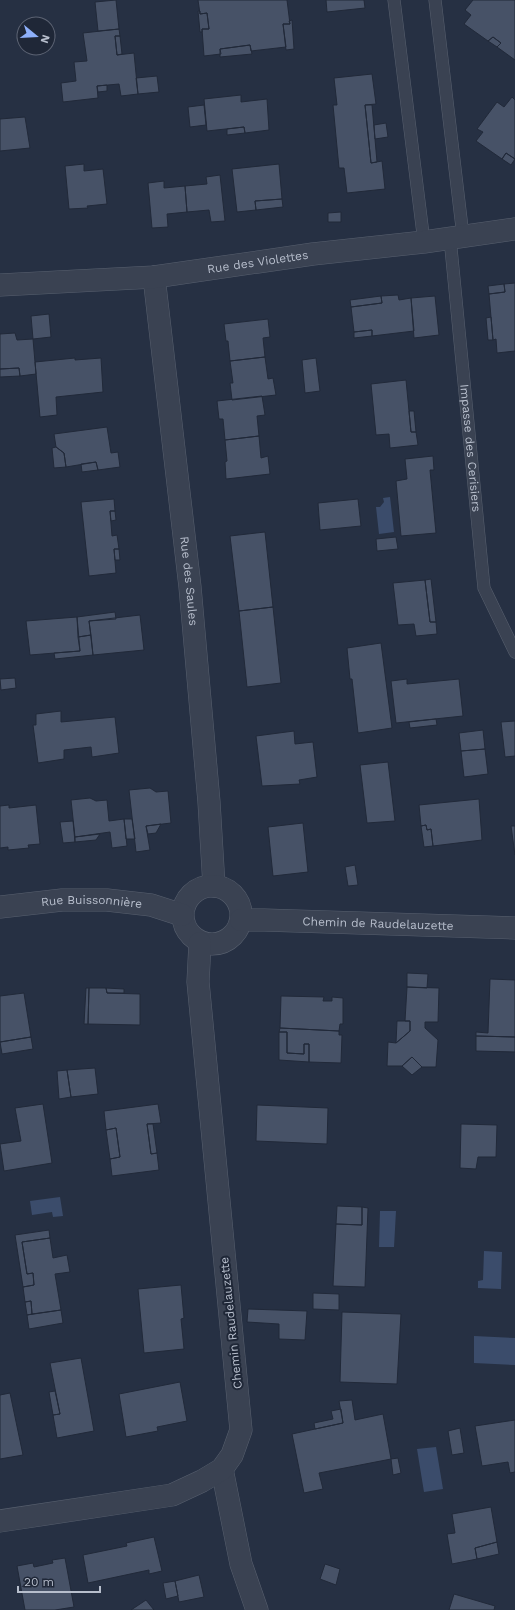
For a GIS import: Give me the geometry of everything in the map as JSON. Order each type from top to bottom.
[{"type":"street","name":"Rue des Violettes","points":[[0,286],[154,277],[313,254],[424,242],[515,229]]},
{"type":"street","name":"Rue des Saules","points":[[154,277],[190,587],[209,802],[214,886]]},
{"type":"street","points":[[214,886],[223,888],[230,892],[236,899],[241,910],[241,920],[236,932],[226,941],[214,945],[200,943],[192,938],[185,929],[182,915],[186,900],[194,892],[202,887],[214,886]]},
{"type":"street","name":"Rue Buissonnière","points":[[0,907],[62,900],[107,900],[151,905],[182,915]]},
{"type":"street","name":"Chemin de Raudelauzette","points":[[241,920],[515,928]]},
{"type":"street","name":"Chemin Raudelauzette","points":[[0,1521],[172,1495],[202,1481],[222,1469],[232,1455],[241,1430],[198,982],[200,943]]},
{"type":"street","points":[[222,1469],[241,1564],[257,1610]]},
{"type":"lane","points":[[394,0],[424,242]]},
{"type":"lane","name":"Impasse des Cerisiers","points":[[435,0],[456,237],[484,588],[515,652]]},
{"type":"water","points":[[390,497],[394,532],[379,534],[376,507],[380,507],[384,502],[383,498]]},
{"type":"water","points":[[60,1197],[63,1216],[53,1217],[52,1212],[32,1215],[30,1201]]},
{"type":"water","points":[[380,1211],[396,1211],[394,1247],[379,1247]]},
{"type":"water","points":[[484,1251],[502,1252],[501,1289],[478,1288],[478,1281],[483,1280]]},
{"type":"water","points":[[474,1336],[515,1338],[515,1365],[474,1363]]},
{"type":"water","points":[[436,1447],[443,1489],[424,1492],[417,1449]]},
{"type":"building","points":[[116,0],[119,29],[98,31],[95,2]]},
{"type":"building","points":[[198,0],[287,0],[290,24],[283,24],[286,47],[251,51],[250,45],[220,49],[221,54],[204,56],[202,29],[209,29],[207,13],[200,14]]},
{"type":"building","points":[[326,0],[364,0],[365,8],[327,12]]},
{"type":"building","points":[[473,0],[515,0],[515,60],[497,47],[501,43],[493,37],[488,41],[464,24],[471,15],[465,10]]},
{"type":"building","points":[[198,11],[200,11],[200,14],[207,13],[209,29],[202,29],[202,32],[200,32]]},
{"type":"building","points":[[292,20],[294,49],[286,50],[283,24],[290,24],[289,21]]},
{"type":"building","points":[[119,29],[120,36],[115,36],[117,55],[134,53],[138,94],[121,96],[119,84],[97,86],[98,98],[63,102],[61,83],[76,81],[74,62],[87,61],[83,33]]},
{"type":"building","points":[[115,36],[120,36],[122,54],[117,55]]},
{"type":"building","points":[[493,37],[501,43],[497,47],[488,41]]},
{"type":"building","points":[[250,45],[252,54],[220,57],[220,49]]},
{"type":"building","points":[[372,74],[376,104],[365,105],[371,163],[382,161],[385,189],[347,193],[344,168],[339,168],[333,105],[337,105],[334,78]]},
{"type":"building","points":[[157,76],[159,92],[138,94],[136,78]]},
{"type":"building","points":[[107,85],[107,91],[98,92],[97,86]]},
{"type":"building","points":[[241,95],[241,102],[267,99],[269,130],[245,133],[244,127],[207,131],[204,99]]},
{"type":"building","points":[[512,97],[515,100],[515,159],[506,153],[502,159],[476,141],[483,132],[477,129],[497,102],[504,107]]},
{"type":"building","points":[[204,105],[206,125],[190,127],[188,107]]},
{"type":"building","points":[[365,105],[372,105],[377,162],[371,163]]},
{"type":"building","points":[[25,117],[30,148],[0,151],[0,119]]},
{"type":"building","points":[[386,123],[388,137],[375,139],[374,125]]},
{"type":"building","points":[[244,127],[245,133],[227,135],[227,129]]},
{"type":"building","points":[[506,153],[515,159],[511,165],[502,159]]},
{"type":"building","points":[[84,164],[84,171],[103,169],[107,204],[87,206],[88,208],[69,209],[65,166]]},
{"type":"building","points":[[279,164],[282,199],[255,201],[256,210],[237,212],[232,169]]},
{"type":"building","points":[[220,175],[225,221],[211,222],[209,210],[187,212],[185,186],[207,184],[206,177]]},
{"type":"building","points":[[164,181],[164,188],[185,186],[187,212],[167,214],[168,227],[152,228],[148,183]]},
{"type":"building","points":[[282,199],[283,207],[256,210],[255,201]]},
{"type":"building","points":[[341,212],[341,222],[328,222],[328,213]]},
{"type":"building","points":[[515,283],[515,351],[497,353],[496,339],[493,340],[489,294],[505,292],[504,284]]},
{"type":"building","points":[[504,284],[505,292],[489,294],[488,286]]},
{"type":"building","points":[[398,295],[399,300],[411,298],[414,331],[372,336],[372,330],[354,332],[351,307],[382,303],[381,296]]},
{"type":"building","points":[[381,296],[382,303],[351,307],[350,300]]},
{"type":"building","points":[[435,296],[439,335],[414,338],[411,298]]},
{"type":"building","points":[[49,314],[51,337],[33,339],[31,316]]},
{"type":"building","points":[[491,317],[493,340],[488,340],[486,318]]},
{"type":"building","points":[[268,319],[270,337],[263,338],[265,357],[230,361],[228,341],[226,341],[224,324]]},
{"type":"building","points":[[372,330],[372,336],[354,338],[354,332]]},
{"type":"building","points":[[15,333],[17,340],[33,339],[36,374],[20,376],[19,368],[0,369],[0,334]]},
{"type":"building","points":[[265,357],[268,379],[273,378],[276,395],[232,400],[230,383],[233,383],[230,361]]},
{"type":"building","points":[[75,358],[75,360],[101,358],[103,392],[56,397],[57,415],[40,417],[35,362]]},
{"type":"building","points":[[316,358],[320,391],[305,393],[302,360]]},
{"type":"building","points":[[19,368],[20,376],[0,377],[0,369]]},
{"type":"building","points":[[406,380],[411,432],[416,432],[418,445],[390,448],[389,434],[376,435],[371,384]]},
{"type":"building","points":[[262,396],[265,415],[257,416],[259,436],[225,440],[223,419],[219,419],[217,401]]},
{"type":"building","points":[[409,411],[414,411],[416,432],[411,432]]},
{"type":"building","points":[[107,427],[111,453],[118,452],[120,467],[98,470],[96,462],[66,467],[64,453],[56,447],[54,434]]},
{"type":"building","points":[[259,436],[261,458],[268,456],[270,474],[226,479],[225,462],[227,461],[225,440]]},
{"type":"building","points":[[56,447],[64,453],[66,467],[54,468],[52,448]]},
{"type":"building","points":[[433,456],[434,470],[430,470],[436,533],[401,536],[396,481],[407,479],[405,459]]},
{"type":"building","points":[[96,462],[98,470],[82,472],[81,464]]},
{"type":"building","points":[[114,499],[115,511],[110,511],[112,536],[117,535],[119,549],[114,549],[116,573],[89,576],[81,502]]},
{"type":"building","points":[[358,499],[361,526],[320,530],[318,503]]},
{"type":"building","points":[[110,511],[115,511],[116,520],[111,521]]},
{"type":"building","points":[[265,532],[273,607],[239,611],[230,536]]},
{"type":"building","points":[[396,537],[398,549],[377,551],[376,539]]},
{"type":"building","points":[[114,549],[119,549],[120,560],[115,560]]},
{"type":"building","points":[[431,579],[436,622],[430,622],[425,580]]},
{"type":"building","points":[[425,580],[430,622],[436,622],[437,634],[416,636],[414,624],[398,625],[393,583]]},
{"type":"building","points":[[273,607],[281,683],[247,687],[239,611]]},
{"type":"building","points":[[115,612],[116,619],[89,621],[91,635],[78,637],[77,617]]},
{"type":"building","points":[[140,615],[144,650],[93,655],[89,621]]},
{"type":"building","points":[[77,617],[80,651],[30,655],[26,621]]},
{"type":"building","points":[[91,635],[93,655],[55,659],[54,653],[80,651],[78,637]]},
{"type":"building","points":[[381,643],[392,728],[358,733],[347,648]]},
{"type":"building","points":[[15,678],[16,688],[1,690],[0,679]]},
{"type":"building","points":[[407,679],[407,684],[459,679],[463,716],[396,723],[391,681]]},
{"type":"building","points":[[61,711],[61,722],[115,717],[119,753],[92,757],[91,747],[64,750],[64,759],[38,763],[33,725],[36,725],[36,714]]},
{"type":"building","points":[[436,719],[437,725],[410,728],[409,722]]},
{"type":"building","points":[[515,721],[515,756],[505,757],[501,722]]},
{"type":"building","points":[[483,730],[485,749],[461,751],[459,733]]},
{"type":"building","points":[[294,731],[295,744],[313,742],[317,777],[299,780],[300,784],[262,786],[256,736]]},
{"type":"building","points":[[485,749],[488,774],[464,777],[461,751]]},
{"type":"building","points":[[388,762],[395,821],[367,823],[360,765]]},
{"type":"building","points":[[150,788],[156,792],[168,791],[171,823],[146,826],[150,850],[136,852],[129,790]]},
{"type":"building","points":[[90,798],[96,801],[107,800],[109,821],[124,819],[127,846],[112,848],[110,832],[75,837],[71,800]]},
{"type":"building","points":[[479,799],[482,840],[433,846],[431,829],[427,830],[426,825],[421,826],[419,805]]},
{"type":"building","points":[[9,805],[9,808],[36,805],[40,844],[28,845],[29,848],[8,850],[8,847],[0,848],[0,806]]},
{"type":"building","points":[[124,819],[132,819],[135,839],[126,839]]},
{"type":"building","points":[[73,821],[75,842],[63,843],[60,822]]},
{"type":"building","points":[[303,823],[308,872],[273,876],[268,827]]},
{"type":"building","points":[[161,824],[156,833],[148,834],[146,826]]},
{"type":"building","points":[[426,825],[427,830],[431,829],[433,846],[424,847],[421,826]]},
{"type":"building","points":[[511,826],[515,826],[515,855]]},
{"type":"building","points":[[100,834],[96,840],[75,842],[75,837]]},
{"type":"building","points":[[355,865],[358,885],[348,886],[345,867]]},
{"type":"building","points":[[407,973],[428,974],[427,988],[407,987]]},
{"type":"building","points":[[490,979],[515,980],[515,1037],[476,1036],[476,1032],[488,1033]]},
{"type":"building","points":[[407,987],[439,988],[438,1022],[425,1022],[425,1028],[438,1040],[436,1067],[422,1067],[412,1057],[402,1066],[387,1066],[388,1042],[396,1043],[410,1031],[410,1021],[405,1021]]},
{"type":"building","points":[[86,988],[89,988],[88,1024],[84,1024]]},
{"type":"building","points":[[89,988],[106,988],[107,993],[140,994],[140,1025],[88,1024]]},
{"type":"building","points":[[106,988],[124,989],[124,993],[107,993]]},
{"type":"building","points":[[24,993],[31,1037],[0,1042],[0,996]]},
{"type":"building","points":[[281,996],[324,997],[323,1001],[332,1001],[332,997],[343,998],[343,1024],[340,1024],[339,1031],[280,1028]]},
{"type":"building","points":[[397,1021],[410,1021],[410,1031],[396,1043]]},
{"type":"building","points":[[280,1028],[339,1031],[339,1035],[342,1035],[341,1063],[309,1062],[309,1044],[304,1044],[304,1054],[287,1053],[287,1032],[279,1032]]},
{"type":"building","points":[[279,1032],[287,1032],[287,1053],[304,1054],[304,1044],[309,1044],[309,1062],[279,1060]]},
{"type":"building","points":[[476,1036],[515,1037],[515,1052],[476,1051]]},
{"type":"building","points":[[31,1037],[33,1049],[2,1054],[0,1042]]},
{"type":"building","points":[[412,1057],[422,1067],[412,1075],[402,1066]]},
{"type":"building","points":[[95,1068],[98,1094],[71,1097],[67,1070]]},
{"type":"building","points":[[67,1070],[71,1097],[59,1099],[57,1071]]},
{"type":"building","points":[[43,1104],[52,1163],[4,1171],[0,1144],[21,1141],[15,1108]]},
{"type":"building","points":[[158,1104],[161,1123],[147,1124],[151,1154],[157,1153],[159,1170],[112,1176],[110,1159],[120,1157],[116,1128],[106,1130],[104,1111]]},
{"type":"building","points":[[257,1105],[328,1108],[327,1144],[256,1141]]},
{"type":"building","points":[[147,1124],[153,1124],[157,1153],[151,1154]]},
{"type":"building","points":[[461,1124],[497,1125],[496,1157],[478,1157],[476,1169],[460,1168]]},
{"type":"building","points":[[116,1128],[120,1157],[110,1159],[106,1130]]},
{"type":"building","points":[[337,1206],[362,1207],[362,1225],[336,1224]]},
{"type":"building","points":[[362,1207],[368,1208],[365,1287],[333,1286],[336,1224],[362,1225]]},
{"type":"building","points":[[49,1230],[50,1238],[22,1242],[27,1274],[33,1273],[34,1285],[23,1287],[15,1235]]},
{"type":"building","points":[[50,1238],[53,1258],[67,1255],[70,1272],[55,1274],[61,1310],[32,1314],[31,1301],[25,1302],[23,1287],[34,1285],[33,1273],[27,1274],[22,1242]]},
{"type":"building","points":[[181,1285],[184,1318],[181,1319],[184,1349],[144,1353],[138,1289]]},
{"type":"building","points":[[313,1293],[339,1294],[339,1310],[313,1309]]},
{"type":"building","points":[[31,1301],[32,1314],[27,1315],[25,1302]]},
{"type":"building","points":[[248,1309],[307,1311],[305,1340],[279,1339],[279,1324],[247,1322]]},
{"type":"building","points":[[61,1310],[63,1323],[29,1329],[27,1315]]},
{"type":"building","points":[[342,1312],[401,1314],[397,1384],[340,1382]]},
{"type":"building","points":[[81,1358],[94,1431],[57,1438],[53,1415],[60,1414],[50,1363]]},
{"type":"building","points":[[180,1382],[187,1421],[157,1427],[158,1431],[126,1437],[119,1394]]},
{"type":"building","points":[[55,1391],[60,1414],[53,1415],[49,1392]]},
{"type":"building","points":[[10,1393],[23,1455],[0,1459],[0,1395]]},
{"type":"building","points":[[352,1400],[355,1420],[383,1414],[391,1459],[319,1473],[323,1489],[304,1493],[292,1434],[343,1423],[339,1401]]},
{"type":"building","points":[[341,1409],[343,1423],[315,1429],[314,1423],[333,1419],[331,1411]]},
{"type":"building","points":[[515,1420],[515,1472],[510,1473],[508,1462],[482,1466],[475,1426]]},
{"type":"building","points":[[460,1428],[464,1453],[452,1455],[448,1431]]},
{"type":"building","points":[[398,1458],[401,1473],[393,1475],[391,1459]]},
{"type":"building","points":[[491,1507],[497,1542],[475,1548],[477,1559],[452,1564],[447,1534],[455,1533],[452,1514]]},
{"type":"building","points":[[154,1537],[162,1571],[149,1574],[149,1570],[88,1583],[83,1555],[127,1546],[126,1543]]},
{"type":"building","points":[[497,1542],[499,1554],[477,1559],[475,1548]]},
{"type":"building","points":[[65,1558],[74,1607],[55,1610],[25,1610],[17,1566],[33,1563],[34,1567],[53,1563],[52,1560]]},
{"type":"building","points":[[325,1564],[340,1569],[336,1585],[320,1579]]},
{"type":"building","points":[[199,1575],[204,1597],[179,1602],[175,1581]]},
{"type":"building","points":[[175,1581],[178,1596],[166,1599],[163,1583]]},
{"type":"building","points":[[454,1594],[495,1606],[494,1610],[449,1610]]},
{"type":"building","points":[[146,1600],[154,1610],[131,1610]]}]
